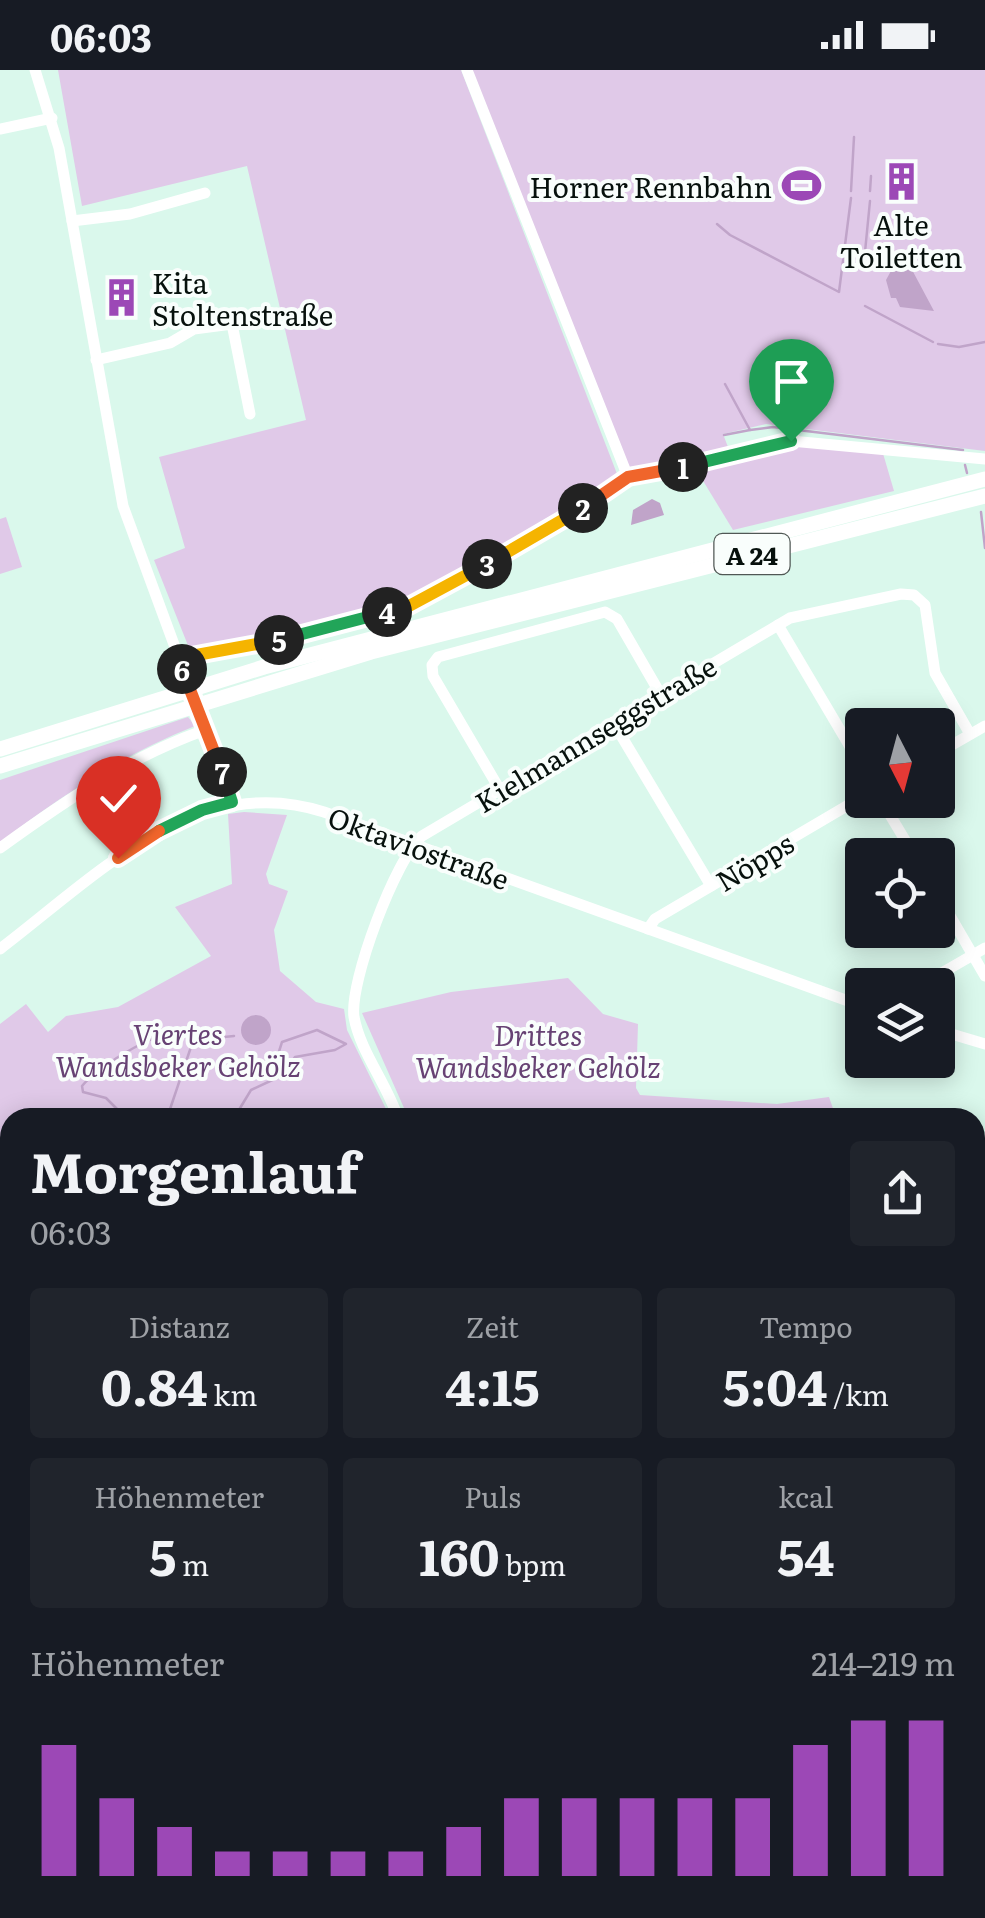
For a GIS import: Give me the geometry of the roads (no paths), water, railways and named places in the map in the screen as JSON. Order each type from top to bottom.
[{"type":"highway","name":"A 24","points":[[0,748],[300,657],[985,479]]},
{"type":"highway","name":"A 24","points":[[0,766],[303,671],[985,496]]},
{"type":"street","points":[[35,70],[52,118],[123,506],[232,802]]},
{"type":"street","points":[[467,70],[628,477]]},
{"type":"street","points":[[0,129],[52,118]]},
{"type":"street","points":[[72,221],[130,214],[205,193]]},
{"type":"street","points":[[96,360],[170,343],[194,329],[232,324],[250,414]]},
{"type":"street","points":[[179,662],[409,606],[545,531],[628,477],[659,474],[776,442],[804,441],[985,459]]},
{"type":"street","name":"Kielmannseggstraße","points":[[412,844],[778,625],[819,608],[914,595],[927,610],[928,647],[939,683],[970,734]]},
{"type":"street","points":[[500,790],[433,676],[432,665],[438,657],[605,612],[617,620],[661,694]]},
{"type":"street","points":[[778,625],[845,738]]},
{"type":"street","points":[[614,722],[712,886]]},
{"type":"street","points":[[955,743],[985,726]]},
{"type":"street","points":[[0,848],[100,778],[153,748],[205,730]]},
{"type":"street","name":"Oktaviostraße","points":[[0,948],[166,826],[232,802],[293,803],[845,1000]]},
{"type":"street","name":"Nöpps","points":[[648,929],[656,919],[845,806]]},
{"type":"street","points":[[393,1108],[357,1028],[353,1008],[400,864],[412,844]]},
{"type":"street","points":[[955,924],[985,976]]},
{"type":"street","points":[[950,968],[985,948]]},
{"type":"street","points":[[955,1035],[985,1044]]},
{"type":"waterway","points":[[851,191],[854,137]]},
{"type":"waterway","points":[[870,191],[871,176]]},
{"type":"waterway","points":[[717,224],[730,235],[839,292],[851,198]]},
{"type":"waterway","points":[[869,262],[864,262],[870,201]]},
{"type":"waterway","points":[[865,306],[933,342]]},
{"type":"waterway","points":[[938,344],[959,347],[985,342]]},
{"type":"waterway","points":[[725,384],[750,430],[773,427],[963,450]]},
{"type":"waterway","points":[[724,435],[750,430]]},
{"type":"waterway","points":[[965,465],[967,473]]},
{"type":"waterway","points":[[981,512],[985,548]]},
{"type":"waterway","points":[[240,1108],[251,1090],[281,1076],[295,1057],[335,1050],[346,1044],[317,1030],[282,1042],[276,1061]]},
{"type":"waterway","points":[[116,1108],[106,1098],[83,1092],[82,1086],[102,1068],[149,1040],[179,1031],[190,1032],[193,1041],[170,1108]]},
{"type":"waterway","points":[[195,1040],[234,1036]]},
{"type":"place","name":"Alte Toiletten","points":[[901,182]]},
{"type":"place","name":"Horner Rennbahn","points":[[802,186]]},
{"type":"place","name":"Kita Stoltenstraße","points":[[122,298]]},
{"type":"park label","name":"Viertes Wandsbeker Gehölz","points":[[178,1049]]},
{"type":"park label","name":"Drittes Wandsbeker Gehölz","points":[[538,1050]]}]
